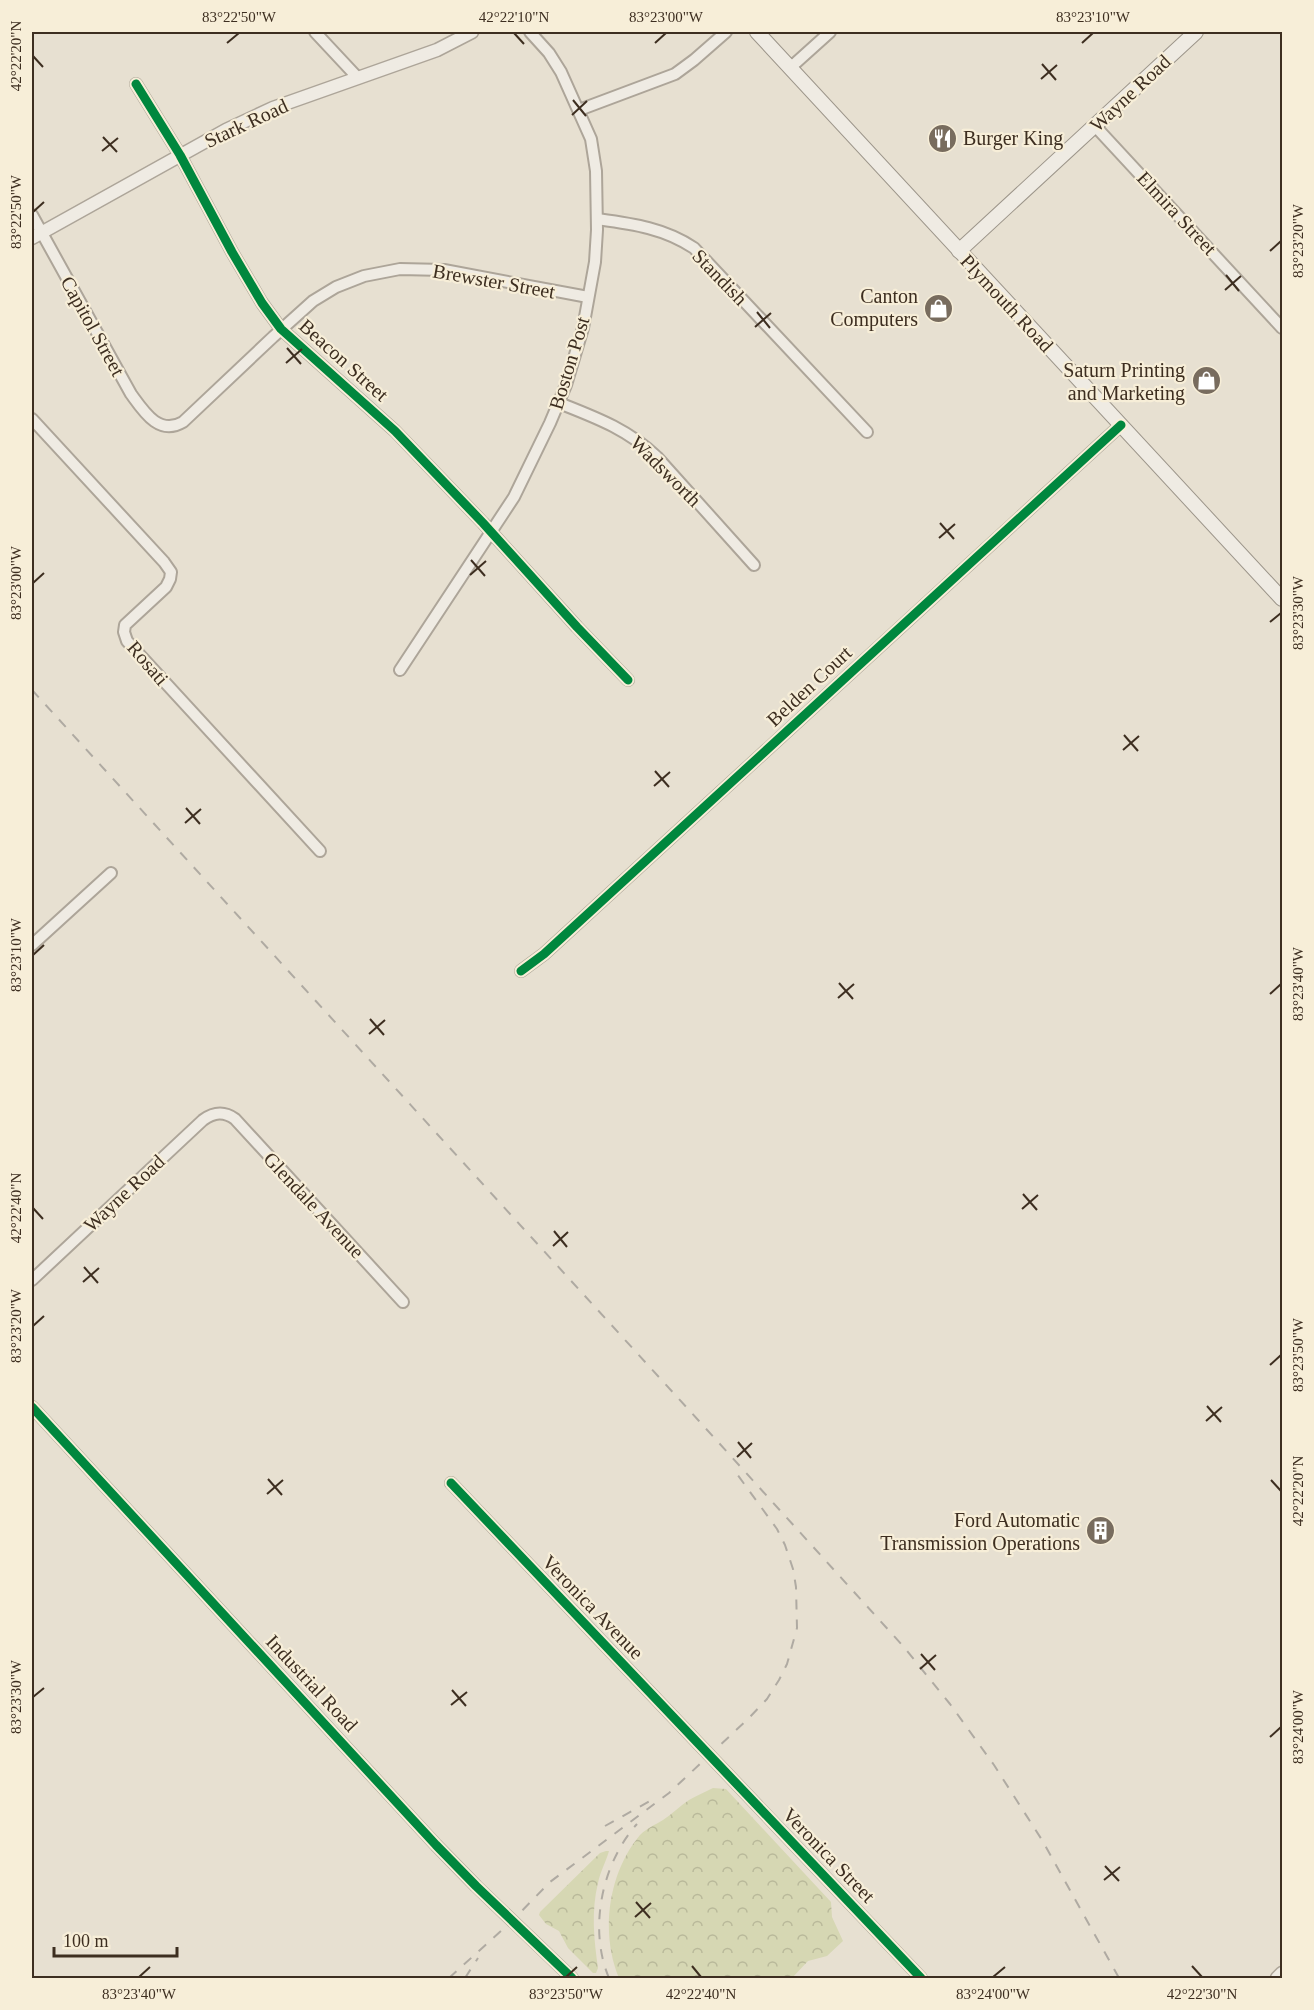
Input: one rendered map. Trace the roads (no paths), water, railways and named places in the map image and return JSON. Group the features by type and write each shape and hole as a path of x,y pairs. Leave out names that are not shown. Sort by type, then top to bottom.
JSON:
{"main road":[{"name":"Plymouth Road","path":"757,32 1282,599"},
{"name":"Wayne Road","path":"959,251 1196,32"}],"street":[{"path":"315,32 358,78"},
{"name":"Stark Road","path":"36,235 257,115 437,50 472,32"},
{"name":"Boston Post","path":"400,670 523,481 559,403 572,365 588,297 595,262 597,219 596,171 591,139 555,62 530,32"},
{"path":"579,110 675,74 726,32"},
{"path":"790,68 830,32"},
{"name":"Beacon Street","path":"136,84 180,155 262,303 281,329 395,431 628,680"},
{"name":"Elmira Street","path":"1095,126 1282,328"},
{"name":"Capitol Street","path":"32,215 36,235 131,394 151,420 166,427"},
{"name":"Standish","path":"597,219 657,229 694,248 867,432"},
{"name":"Brewster Street","path":"166,427 183,422 281,329 314,301 336,287 364,276 400,269 444,270 588,297"},
{"name":"Wadsworth","path":"559,403 614,425 643,444 754,565"},
{"name":"Rosati","path":"32,419 171,572 166,587 125,625 124,632 128,641 320,851"},
{"name":"Belden Court","path":"520,971 544,954 1121,424"},
{"path":"32,945 111,873"},
{"name":"Wayne Road","path":"32,1280 203,1120 210,1115 221,1113"},
{"name":"Glendale Avenue","path":"221,1113 236,1119 403,1302"},
{"name":"Industrial Road","path":"32,1407 451,1860 572,1978"},
{"name":"Veronica Avenue","path":"451,1483 710,1756"},
{"name":"Veronica Street","path":"710,1756 921,1978"},
{"path":"1277,1978 1282,1973"}],"railway":[{"path":"32,690 903,1646 950,1704 994,1765 1042,1840 1119,1978"},
{"path":"449,1978 512,1921 550,1882 669,1793 749,1718 767,1699 779,1680 787,1664 797,1628 793,1569 777,1529 737,1474"},
{"path":"605,1826 650,1801"},
{"path":"609,1978 600,1939 599,1918 602,1897 615,1858 637,1824"},
{"path":"465,1978 478,1958"}],"place":[{"name":"Burger King","path":"942,138"},
{"name":"Canton Computers","path":"939,308"},
{"name":"Saturn Printing and Marketing","path":"1206,381"},
{"name":"Ford Automatic Transmission Operations","path":"1101,1531"}]}
